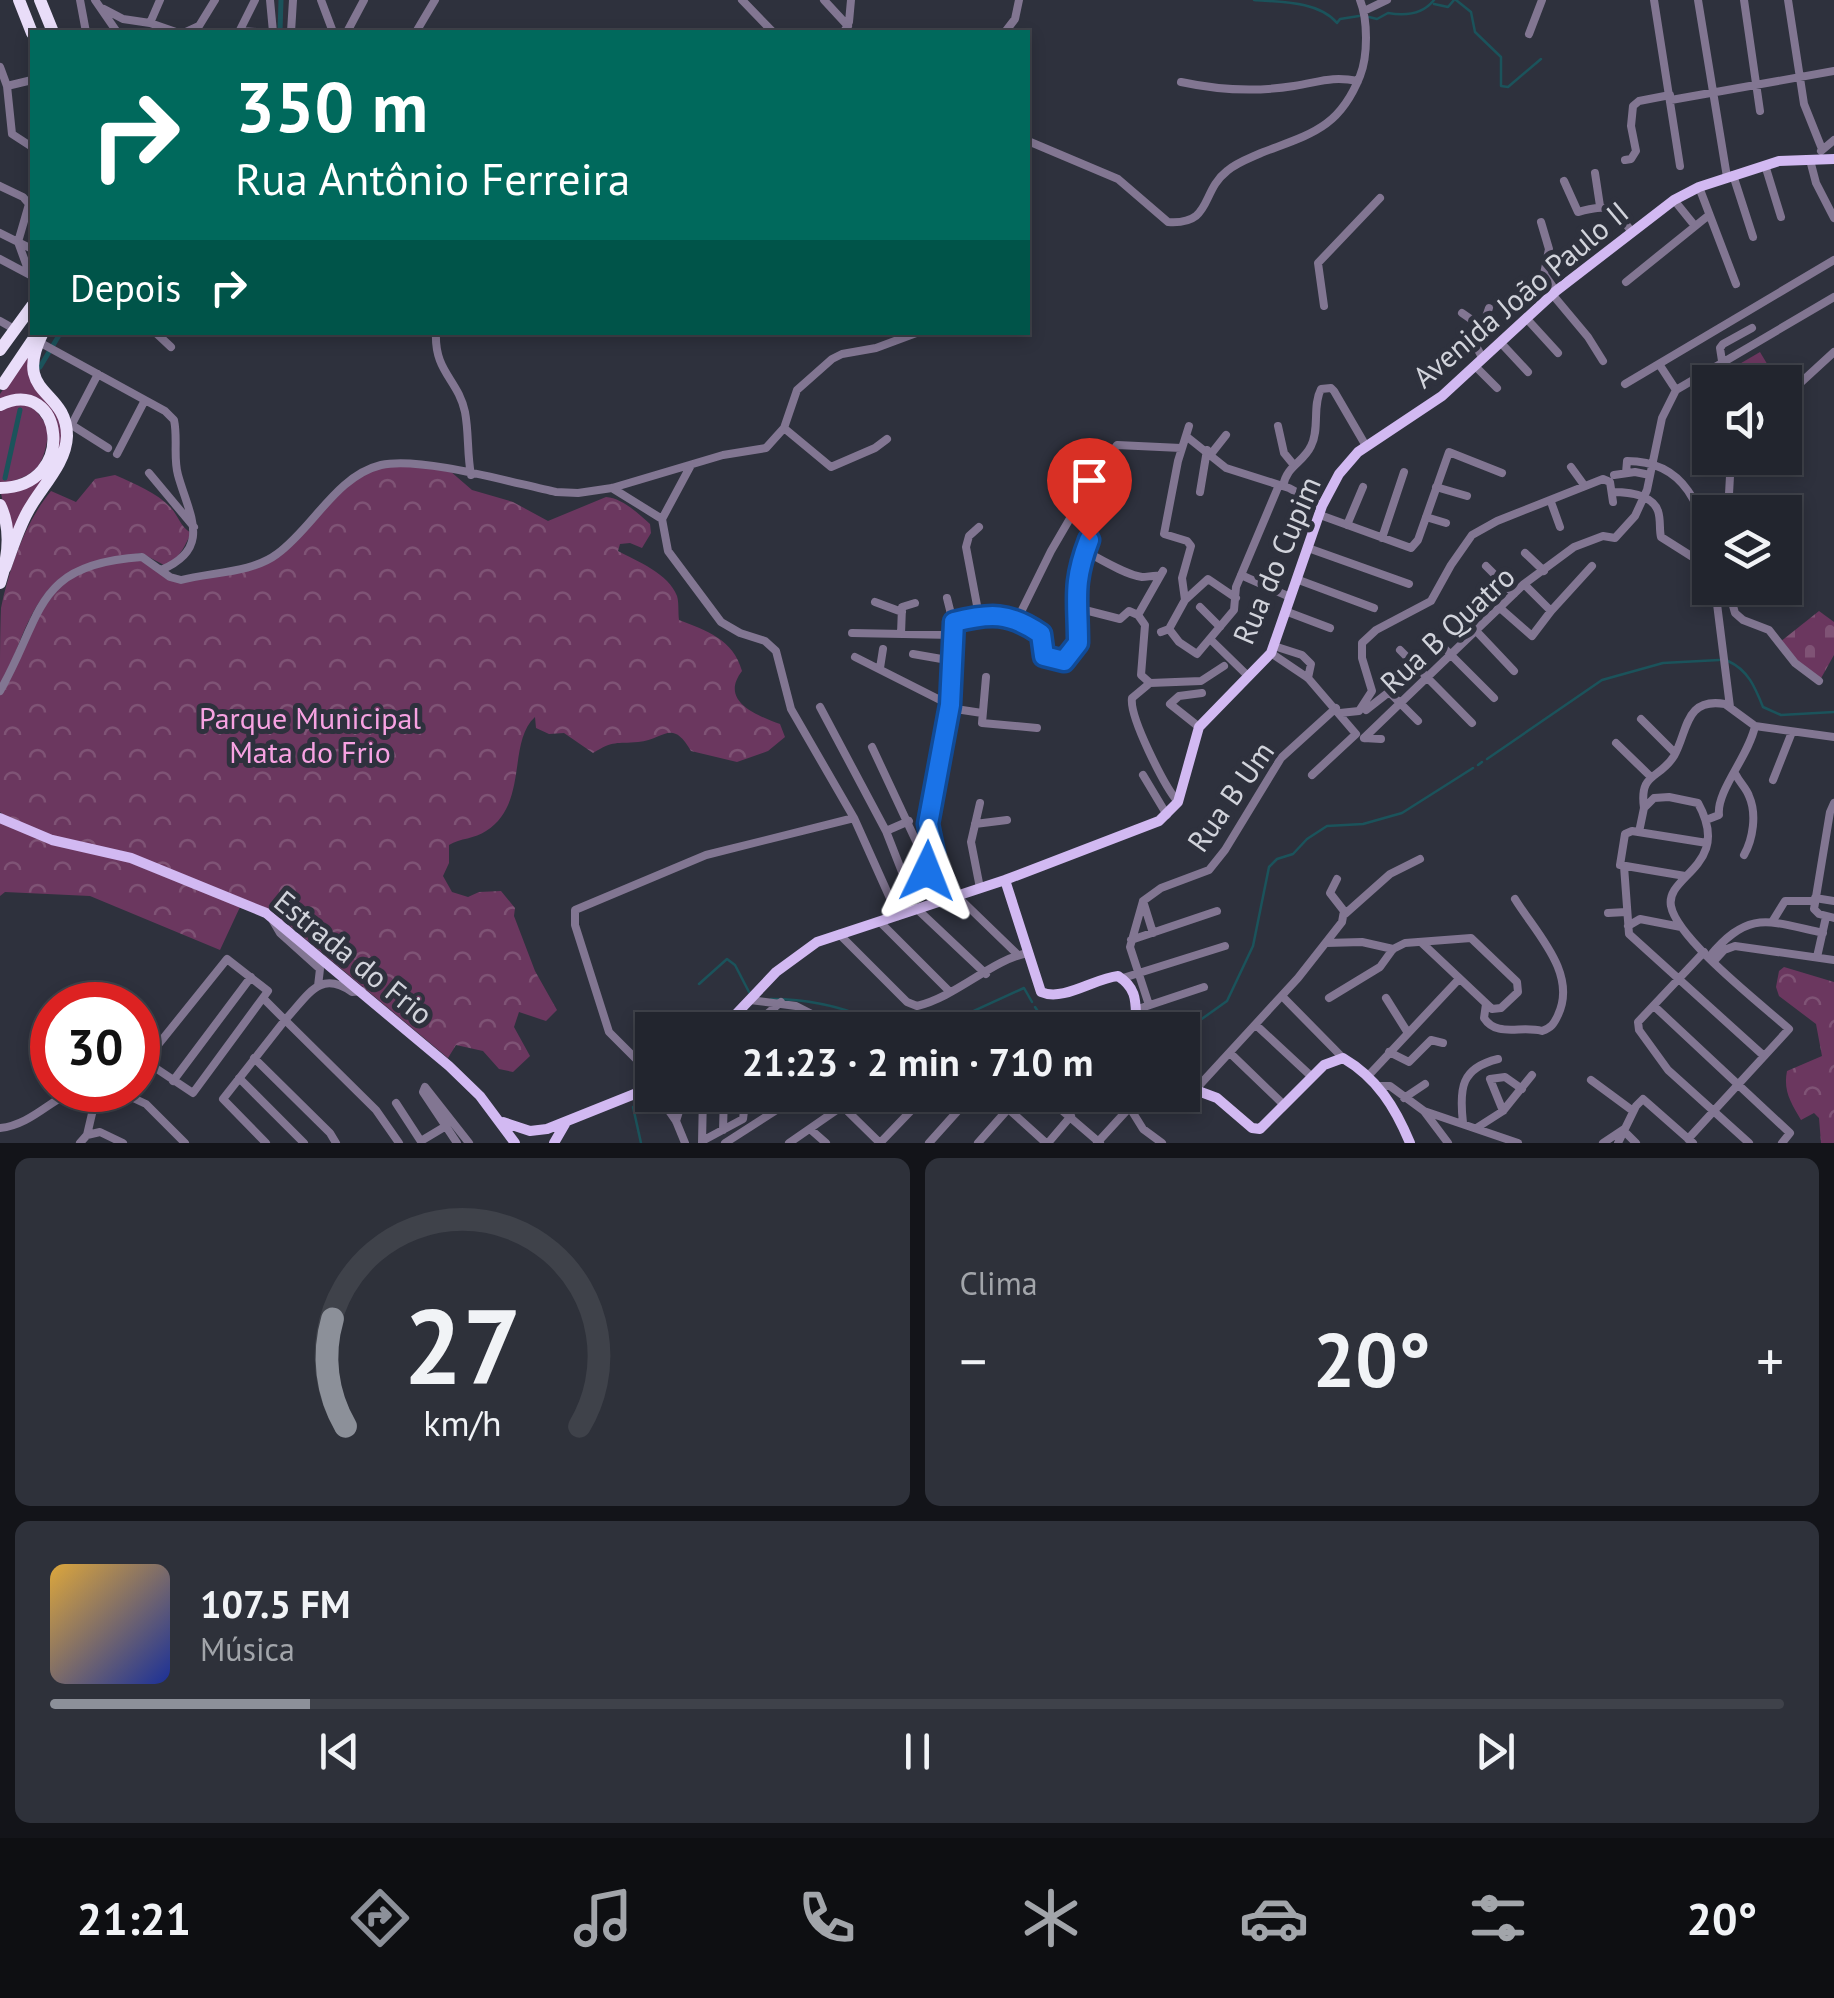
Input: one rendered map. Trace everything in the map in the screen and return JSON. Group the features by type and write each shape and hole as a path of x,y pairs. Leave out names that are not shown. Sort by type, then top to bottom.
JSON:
{"highway":[{"path":"19,0 31,30"},
{"path":"40,0 53,30"},
{"path":"1,386 6,349 30,309"},
{"path":"6,349 41,339"},
{"path":"1,386 41,339"},
{"path":"0,583 28,510 63,454 69,423 38,386 32,372 32,358 41,339"},
{"path":"0,406 22,400 43,410 53,426 56,446 31,480 0,488"},
{"path":"0,505 8,524 5,568"}],"main road":[{"name":"Avenida João Paulo II","path":"1362,449 1434,402 1554,293 1674,200 1699,187 1788,158 1834,159"},
{"name":"Rua do Cupim","path":"1199,728 1273,649 1321,511 1339,474 1362,449"},
{"path":"738,1012 795,956 838,934 1148,828 1178,802 1199,728"},
{"name":"Estrada do Frio","path":"0,816 52,840 131,858 270,916 449,1066 515,1143"},
{"path":"1005,880 1023,954 1048,996 1121,977 1144,1007 1143,1012"},
{"path":"1200,1092 1216,1098 1256,1130 1333,1059 1343,1058 1378,1086 1410,1143"},
{"path":"500,1121 530,1131 565,1124 635,1094"},
{"path":"554,1143 565,1124"}],"street":[{"path":"80,0 86,30"},
{"path":"95,0 115,30"},
{"path":"150,23 160,0"},
{"path":"190,30 199,26 216,0"},
{"path":"240,30 255,0"},
{"path":"320,0 332,30"},
{"path":"348,30 364,0"},
{"path":"417,30 436,0"},
{"path":"742,0 771,30"},
{"path":"824,0 846,29"},
{"path":"846,29 850,0"},
{"path":"1007,30 1016,19 1019,0"},
{"path":"1030,142 1108,173 1135,192 1162,219 1183,222 1201,212 1216,182 1228,170 1305,137 1337,118 1358,80 1367,53 1360,0"},
{"path":"1364,11 1386,0"},
{"path":"1529,34 1542,0"},
{"path":"1654,0 1680,166"},
{"path":"1698,0 1730,176 1752,237"},
{"path":"1744,0 1760,111"},
{"path":"1788,0 1798,77 1817,156 1816,183 1834,218"},
{"path":"273,30 282,2"},
{"path":"282,2 289,30"},
{"path":"104,9 124,19 170,30"},
{"path":"329,22 343,30"},
{"path":"1,72 7,86 12,134 30,146"},
{"path":"1625,160 1636,151 1631,126 1633,106 1640,101 1834,72"},
{"path":"1181,82 1238,89 1292,87 1332,77 1358,80"},
{"path":"7,86 30,80"},
{"path":"1817,156 1834,140"},
{"path":"1765,165 1781,217"},
{"path":"1595,173 1600,206"},
{"path":"1564,181 1578,212 1600,206 1613,209 1632,232"},
{"path":"0,186 23,197 28,204 18,242 30,273"},
{"path":"1699,187 1736,284"},
{"path":"1324,306 1318,263 1380,198"},
{"path":"1674,200 1695,226"},
{"path":"1626,282 1709,215"},
{"path":"1540,222 1549,249 1544,274 1603,361"},
{"path":"0,232 30,248"},
{"path":"0,260 30,275"},
{"path":"1624,384 1834,260"},
{"path":"1644,498 1666,408 1676,390 1834,297"},
{"path":"1489,308 1485,329 1476,346 1478,363 1497,388"},
{"path":"1744,312 1759,340"},
{"path":"1462,313 1485,329"},
{"path":"1526,318 1558,354"},
{"path":"0,321 16,330"},
{"path":"1728,322 1736,336"},
{"path":"1722,361 1720,348 1752,328"},
{"path":"159,335 171,347"},
{"path":"436,335 438,360 465,414 471,475"},
{"path":"0,691 38,607 73,572 84,567 142,556 170,577 181,580 264,563 282,551 352,478 379,466 415,464 578,494 766,448 784,428 797,390 842,354 876,348 910,335"},
{"path":"41,339 174,420 178,476 194,526 183,557 161,570"},
{"path":"1501,343 1528,372"},
{"path":"1802,381 1834,352"},
{"path":"1659,364 1676,390"},
{"path":"98,374 69,423 108,448"},
{"name":"Rua do Cupim","path":"1186,600 1165,630 1199,653 1234,610 1240,575 1286,472 1312,444 1318,392 1331,388 1362,449"},
{"path":"117,454 145,400"},
{"path":"1186,600 1182,578 1191,546 1188,541 1164,534 1189,426"},
{"path":"1278,426 1284,453 1293,464"},
{"path":"784,428 831,467 887,439"},
{"path":"1200,492 1209,452 1226,435"},
{"path":"1186,436 1226,468 1281,486 1348,526 1408,547 1416,545 1449,452 1502,473"},
{"path":"1017,620 1058,537 1117,445 1181,448"},
{"path":"1092,452 1102,464"},
{"path":"1626,473 1628,461 1653,462 1673,473 1692,498"},
{"path":"691,464 662,519 672,560 721,622 765,641 776,651 791,709 854,818 898,916"},
{"path":"1571,467 1584,485"},
{"path":"1382,538 1404,472"},
{"path":"148,473 194,526"},
{"path":"1614,475 1650,475"},
{"path":"1359,711 1372,686 1362,658 1362,643 1376,630 1431,601 1472,535 1497,520 1551,502 1584,485 1607,480 1613,497 1650,500 1659,513 1662,538 1692,557"},
{"path":"954,622 997,614 1017,620 1041,634 1044,656 1063,661 1078,643 1076,588 1100,507 1102,489 1096,481"},
{"path":"1436,486 1468,496"},
{"path":"1348,526 1364,487"},
{"path":"612,488 662,519"},
{"name":"Rua B Quatro","path":"1312,776 1402,704 1524,584 1574,547 1603,536 1615,538 1636,516 1644,498"},
{"path":"1551,502 1560,528"},
{"path":"1426,517 1446,523"},
{"path":"979,527 966,546 980,616"},
{"path":"1308,548 1410,584"},
{"path":"1076,608 1120,618 1134,613 1161,574 1139,577 1085,551"},
{"path":"1526,553 1544,571"},
{"path":"1486,566 1514,594"},
{"path":"1500,608 1532,636 1592,566"},
{"path":"1240,575 1290,597"},
{"path":"1186,600 1206,579 1236,598"},
{"path":"1296,579 1374,608"},
{"path":"1524,584 1551,611"},
{"path":"838,934 907,1002 924,1004 1023,954 952,897 934,853 928,824 950,706 953,662 954,622 947,598"},
{"path":"876,602 902,612"},
{"path":"901,634 903,606 915,603"},
{"path":"1717,605 1730,708"},
{"path":"1733,605 1743,620 1769,630 1795,663 1819,681"},
{"path":"1200,607 1220,626"},
{"path":"1285,611 1330,628"},
{"path":"1134,613 1145,629 1141,675 1150,683"},
{"path":"1464,617 1514,670"},
{"path":"852,633 954,635"},
{"path":"1430,634 1494,698"},
{"path":"1210,640 1248,676"},
{"path":"880,668 884,649"},
{"path":"1273,649 1307,658 1312,664 1308,678"},
{"path":"1273,649 1308,678 1360,736 1381,739"},
{"path":"1400,650 1472,723"},
{"path":"913,654 953,662"},
{"path":"855,656 950,706 982,713"},
{"path":"1178,802 1148,751 1130,708 1134,694 1150,683 1201,681 1224,666"},
{"path":"986,677 982,723 1037,728"},
{"path":"1199,728 1170,704 1179,696 1202,692"},
{"path":"1338,710 1367,710 1388,692 1418,721"},
{"path":"1635,831 1644,808 1642,790 1676,753 1684,724 1698,709 1718,703 1755,726 1834,736"},
{"path":"820,707 886,831 904,877"},
{"name":"Rua B Um","path":"1143,900 1161,888 1209,870 1281,758 1338,710"},
{"path":"1640,719 1676,753"},
{"path":"1706,820 1718,816 1718,802 1736,775 1755,726"},
{"path":"1773,780 1792,732"},
{"path":"1616,743 1651,777"},
{"path":"872,746 927,871"},
{"path":"1144,774 1167,814"},
{"path":"1736,775 1752,807 1753,829 1744,855"},
{"path":"1618,1143 1641,1100 1648,1101 1691,1141 1713,1111 1789,1029 1709,957 1681,926 1671,907 1670,897 1685,876 1702,862 1706,820 1699,805 1658,796 1644,808"},
{"path":"980,803 971,842 980,888"},
{"path":"1816,958 1830,918 1814,909 1834,804"},
{"path":"635,1058 609,1032 573,913 614,891 706,855 854,818"},
{"path":"975,824 1006,820"},
{"path":"886,831 908,821"},
{"path":"1706,843 1635,831 1624,836 1622,866 1628,926 1632,938 1764,1056"},
{"path":"923,856 934,853"},
{"path":"1200,1085 1282,996 1345,914 1390,874 1420,858"},
{"path":"1387,864 1390,874"},
{"path":"1622,866 1685,876"},
{"path":"1336,879 1330,893 1345,914"},
{"path":"1486,1004 1484,1018 1494,1029 1528,1027 1542,1031 1554,1024 1564,1001 1564,987 1545,942 1515,899"},
{"path":"1143,900 1153,933"},
{"path":"1143,900 1131,940 1144,1007 1204,987"},
{"path":"1772,922 1785,901 1834,901"},
{"path":"917,909 986,974"},
{"path":"1131,940 1217,911"},
{"path":"1608,914 1626,912"},
{"path":"266,1143 223,1100 284,1020 318,986 321,973 280,933 270,916"},
{"path":"1628,926 1640,919 1681,926"},
{"path":"880,922 950,992"},
{"path":"1749,1143 1660,1062 1638,1022 1741,926 1772,922 1823,934"},
{"path":"1330,998 1380,967 1401,944 1471,938 1518,985 1516,994 1496,1010 1422,943"},
{"path":"1326,943 1362,942 1393,950"},
{"path":"1121,977 1225,946"},
{"path":"1709,957 1735,946 1834,960"},
{"path":"227,959 267,989 264,999 195,1093 146,1061 227,959"},
{"path":"173,1080 252,977"},
{"path":"1368,1076 1459,979"},
{"path":"318,986 336,982 352,992 362,992"},
{"path":"1282,996 1343,1058"},
{"path":"1386,998 1408,1032"},
{"path":"264,999 376,1110 399,1143"},
{"path":"750,1000 781,1002 811,1012"},
{"path":"769,1012 781,1002"},
{"path":"1654,1006 1790,1133 1782,1143"},
{"path":"1256,1025 1312,1078"},
{"path":"1389,1052 1409,1062 1431,1040 1444,1043"},
{"path":"1230,1053 1284,1105"},
{"path":"254,1058 336,1143"},
{"path":"1463,1123 1461,1098 1468,1074 1478,1065 1498,1059"},
{"path":"1478,1127 1504,1111 1532,1075"},
{"path":"1504,1111 1490,1079 1505,1077 1522,1089"},
{"path":"239,1078 304,1143"},
{"path":"1591,1080 1633,1112"},
{"path":"1404,1098 1425,1084"},
{"path":"1378,1086 1390,1086 1424,1111 1518,1143"},
{"path":"457,1143 422,1092 425,1087 470,1143"},
{"path":"396,1103 422,1142 446,1126"},
{"path":"1424,1111 1448,1143"},
{"path":"0,1128 40,1112"},
{"path":"80,1143 87,1135 92,1112"},
{"path":"154,1112 184,1143"},
{"path":"670,1112 685,1143"},
{"path":"676,1121 679,1112"},
{"path":"703,1112 703,1142"},
{"path":"723,1130 724,1112"},
{"path":"703,1142 745,1117 745,1112"},
{"path":"725,1143 773,1112"},
{"path":"789,1143 834,1112"},
{"path":"846,1112 880,1143 910,1112"},
{"path":"932,1142 958,1112"},
{"path":"978,1143 1007,1112"},
{"path":"1011,1112 1034,1139 1047,1143 1072,1116"},
{"path":"1067,1112 1099,1142 1126,1112"},
{"path":"1132,1112 1143,1130 1162,1143"},
{"path":"810,1129 826,1143"},
{"path":"1603,1143 1625,1130"},
{"path":"1625,1130 1636,1143"},
{"path":"87,1135 106,1132 123,1143"}],"green space":[{"path":"33,345 29,363 62,415 65,436 12,543 0,489 10,490 53,458 46,410 0,401 0,394"},
{"path":"1760,352 1768,365 1738,365"},
{"path":"17,403 34,408 49,428 47,441 41,461 31,473 0,485 0,409"},
{"name":"Parque Municipal Mata do Frio","path":"392,464 450,471 472,490 513,502 548,521 606,497 630,507 650,524 651,533 642,548 620,544 618,551 667,581 677,596 679,620 718,638 732,651 742,671 736,682 738,699 751,711 780,724 785,737 768,751 737,762 691,751 673,733 611,744 593,753 564,733 549,734 536,728 535,717 522,742 508,805 486,831 449,845 449,863 443,876 452,892 468,897 501,891 515,908 514,916 535,971 557,1010 546,1021 519,1012 514,1027 530,1056 513,1072 499,1069 483,1051 456,1045 448,1058 289,925 239,897 119,850 99,850 240,907 220,950 90,896 5,892 0,896 0,821 36,838 0,812 0,693 31,624 62,584 84,569 141,556 171,579 268,561 363,472"},
{"path":"115,475 152,493 171,508 191,533 184,548 164,565 141,553 80,567 63,576 50,588 30,619 0,689 1,608 13,562 33,517 51,491 76,502 95,479"},
{"path":"1819,611 1834,622 1834,655 1820,680 1780,642"},
{"path":"1784,967 1834,982 1834,1143 1821,1143 1819,1118 1814,1113 1801,1120 1787,1091 1787,1071 1822,1056 1816,1024 1779,996 1776,987 1779,971"}],"waterway":[{"path":"280,30 281,0"},
{"path":"1254,0 1310,7 1337,23 1359,16"},
{"path":"1369,17 1413,13 1434,0"},
{"path":"1434,4 1448,7 1454,0"},
{"path":"1456,0 1471,12 1475,32 1501,57 1501,86 1508,87 1541,59"},
{"path":"40,367 59,335"},
{"path":"5,478 20,410"},
{"path":"1487,759 1602,680 1663,663 1719,660"},
{"path":"1728,661 1746,674 1763,707 1781,715 1834,712"},
{"path":"1478,765 1482,762"},
{"path":"1200,1020 1227,1001 1253,946 1269,867 1277,859 1293,854 1327,826 1363,824 1402,813 1473,768"},
{"path":"699,984 727,959 735,965 749,992"},
{"path":"971,1012 1024,988 1032,1002"},
{"path":"771,999 803,1001 851,1012"},
{"path":"1035,1007 1038,1012"},
{"path":"633,1107 641,1143"}],"route":[{"path":"927,871 923,856 934,853 928,824 950,705 954,622 997,614 1017,620 1041,634 1044,656 1064,661 1078,643 1074,602 1089,540"}]}
